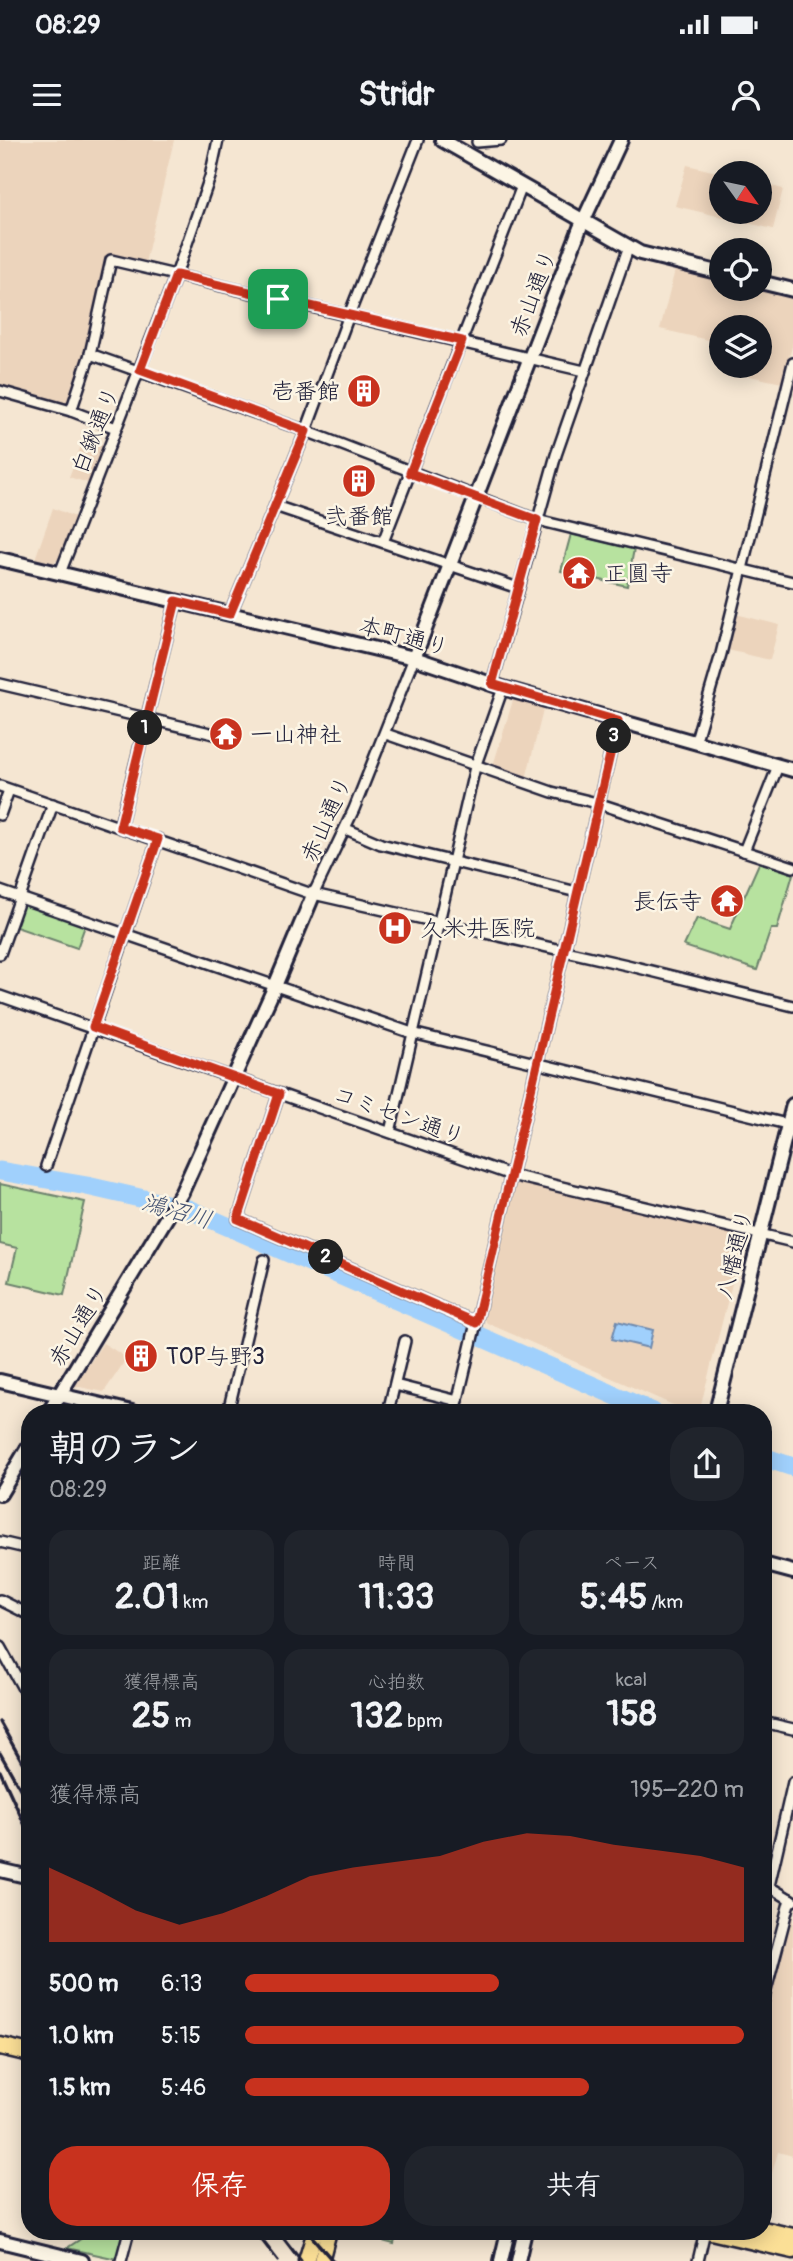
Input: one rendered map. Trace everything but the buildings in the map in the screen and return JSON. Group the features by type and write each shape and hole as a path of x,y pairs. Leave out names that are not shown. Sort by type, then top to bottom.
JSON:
{"highway":[{"path":"0,2046 21,2051"},
{"path":"0,2057 21,2062"},
{"path":"772,2232 793,2237"},
{"path":"750,2240 793,2250"}],"main road":[{"path":"306,2261 312,2240"},
{"path":"321,2261 327,2240"}],"street":[{"name":"白鍬通り","path":"60,573 176,275 210,177 218,140"},
{"path":"230,614 306,431 418,140"},
{"path":"442,140 629,246 651,256 709,270"},
{"path":"469,155 477,141 501,140"},
{"name":"赤山通り","path":"54,1404 179,1198 314,893 346,829 386,734 584,221 621,140"},
{"path":"383,542 522,186"},
{"path":"390,1132 518,588 556,455 629,246"},
{"path":"71,411 90,354 111,260 584,371"},
{"path":"772,285 793,290"},
{"path":"90,354 306,431 537,520 793,582"},
{"path":"695,743 721,654 793,363"},
{"path":"0,391 71,411 116,428"},
{"path":"275,506 518,588"},
{"name":"本町通り","path":"0,559 414,659 497,686 793,770"},
{"path":"120,827 176,601"},
{"path":"0,684 214,734"},
{"path":"457,1404 618,721"},
{"path":"386,734 475,767 552,792 597,803 793,867"},
{"path":"744,851 778,766"},
{"path":"0,815 4,788 314,893 793,1006"},
{"path":"0,954 53,804"},
{"path":"346,829 381,844 577,892"},
{"path":"46,1166 158,839"},
{"path":"0,891 412,1033 791,1124"},
{"name":"コミセン通り","path":"0,996 511,1175 793,1242"},
{"path":"279,1094 238,1219 476,1324"},
{"name":"八幡通り","path":"718,1404 791,1124 793,1105"},
{"path":"230,1404 264,1260"},
{"path":"390,1404 405,1341"},
{"path":"0,1381 96,1404"},
{"path":"395,1385 458,1401"},
{"path":"0,1493 21,1459"},
{"path":"0,1542 21,1547"},
{"path":"772,1566 793,1572"},
{"path":"0,1600 21,1610"},
{"path":"0,1647 21,1684"},
{"path":"772,1724 793,1729"},
{"path":"772,1861 793,1782"},
{"path":"0,1870 21,1875"},
{"path":"772,1888 792,1900 772,1970"},
{"path":"121,2261 127,2240"},
{"path":"500,2261 506,2240"},
{"path":"518,2261 523,2240"},
{"path":"698,2261 703,2240"},
{"path":"0,2241 82,2261"}],"shaded area":[{"path":"0,140 174,140 145,263 109,255 88,349 70,404 66,406 0,387"},
{"path":"687,165 709,170 709,214 675,206"},
{"path":"772,186 783,189 773,229 752,224 772,224"},
{"path":"675,270 709,278 709,301 772,301 772,294 793,299 793,343 782,383 759,378 772,378 772,315 709,315 709,340 660,329"},
{"path":"84,438 103,445 88,483 69,477"},
{"path":"53,508 75,517 58,560 53,563 35,559"},
{"path":"736,614 779,625 770,660 728,650"},
{"path":"514,697 544,706 526,779 492,769"},
{"path":"517,1182 744,1237 701,1404 671,1404 487,1323 483,1317 513,1186"},
{"path":"103,1343 127,1358 104,1392 75,1386"},
{"path":"793,1906 793,2156 778,2152 772,2173 772,1988"}],"green space":[{"path":"571,534 634,549 627,586 561,571"},
{"path":"760,861 793,874 777,929 771,929 757,970 684,946 697,918 730,929"},
{"path":"21,903 86,923 77,948 16,927 14,923"},
{"path":"0,1184 85,1202 64,1295 9,1282 17,1248 0,1244"},
{"path":"79,2240 122,2240 117,2259 67,2248"},
{"path":"379,2240 395,2240 394,2244"}],"water":[{"path":"617,1321 653,1330 649,1348 612,1339"}],"waterway":[{"name":"鴻沼川","path":"0,1171 87,1186 188,1209 635,1404"},
{"name":"鴻沼川","path":"772,1460 793,1467"}],"railway":[{"path":"0,1722 21,1760"},
{"path":"0,1753 21,1790"},
{"path":"0,1771 21,1816"},
{"path":"262,2240 278,2261"},
{"path":"285,2240 301,2261"},
{"path":"315,2240 333,2261"}],"place":[{"name":"壱番館","path":"364,391"},
{"name":"弐番館","path":"359,481"},
{"name":"正圓寺","path":"579,573"},
{"name":"一山神社","path":"226,734"},
{"name":"長伝寺","path":"727,901"},
{"name":"久米井医院","path":"395,928"},
{"name":"TOP与野3","path":"141,1356"}],"route":[{"path":"176,275 278,299 462,341 410,473 537,520 492,684 618,721 476,1323 238,1219 279,1094 93,1027 158,839 120,827 176,601 230,614 306,431 140,370 176,275"}]}
